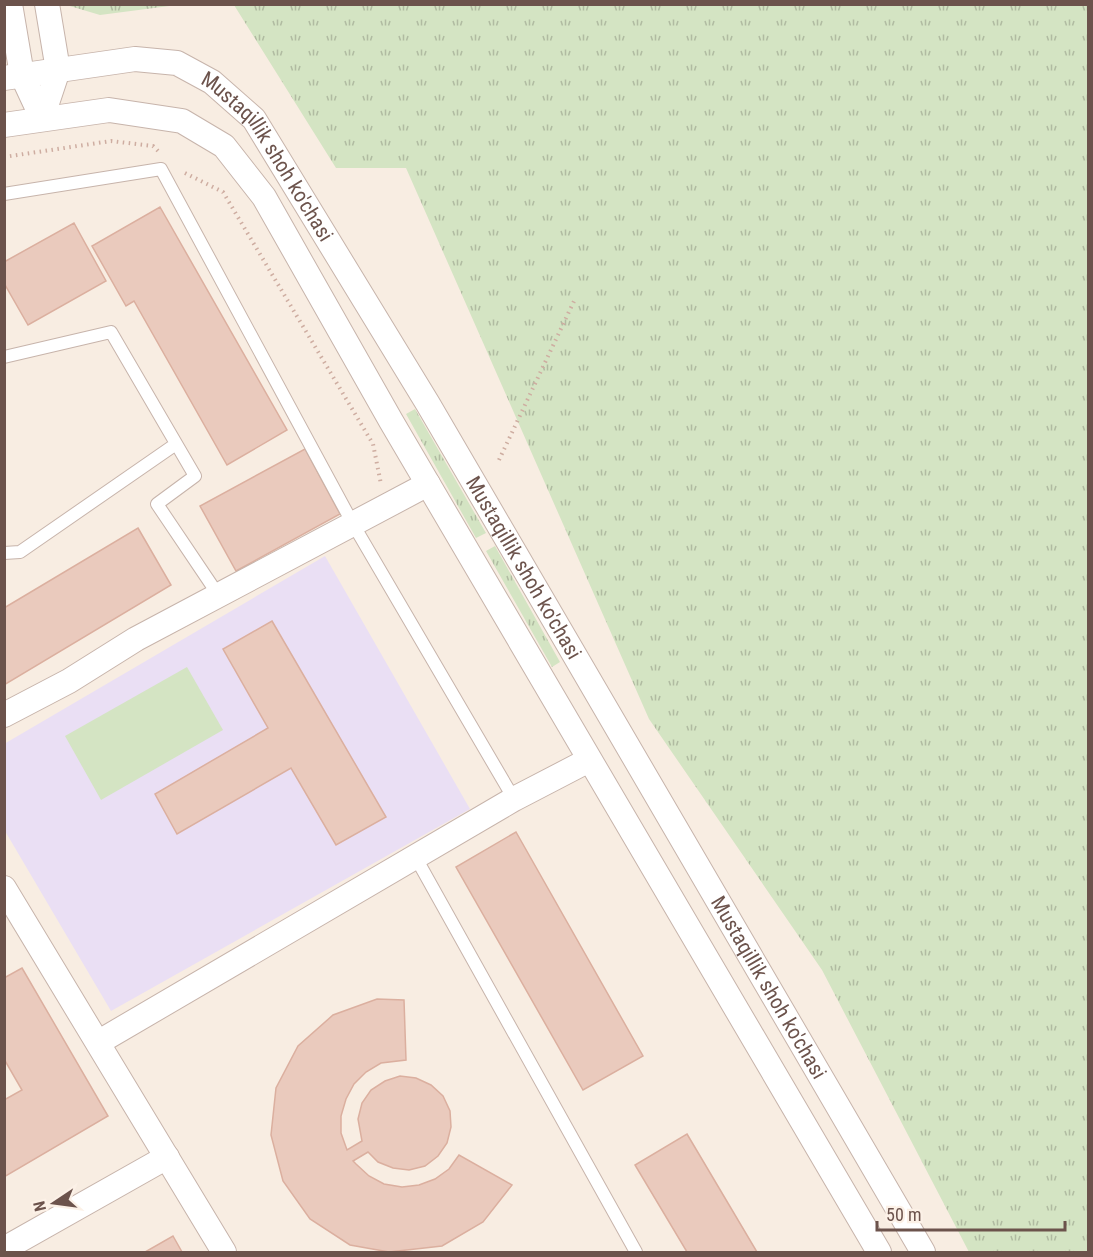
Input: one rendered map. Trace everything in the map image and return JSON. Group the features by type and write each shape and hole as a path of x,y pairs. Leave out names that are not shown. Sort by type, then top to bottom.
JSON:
{"street":[{"path":"10,4 13,77 42,118"},
{"path":"42,118 58,70 47,4"},
{"name":"Mustaqillik shoh ko'chasi","path":"13,77 135,59 177,63 212,82 254,119 428,404 923,1252"},
{"name":"Mustaqillik shoh ko'chasi","path":"4,125 109,110 182,122 224,146 264,197 428,484 879,1252"},
{"path":"4,715 69,681 136,639 428,484"},
{"path":"99,1042 514,799 589,760"},
{"path":"4,888 224,1252"},
{"path":"4,1249 167,1157"}],"lane":[{"path":"4,194 161,169 353,524 514,799"},
{"path":"4,357 111,332 195,476 157,504 219,596"},
{"path":"4,553 20,552 176,444"},
{"path":"416,858 636,1252"}],"path":[{"path":"499,460 575,299"}],"shaded area":[{"path":"325,556 470,809 111,1011 5,831 4,744"}],"green space":[{"path":"63,4 177,4 177,5 100,15"},
{"path":"234,5 1088,5 1088,1251 969,1252 822,970 649,719 406,168 336,168"},
{"path":"415,409 486,533 476,538 406,414"},
{"path":"495,546 560,662 552,667 486,551"},
{"path":"187,667 223,730 101,800 65,736"}],"building":[{"path":"160,207 287,430 227,465 134,301 126,306 92,246"},
{"path":"74,223 106,281 28,325 4,283 4,262"},
{"path":"305,449 340,514 236,571 200,506"},
{"path":"138,528 171,585 4,685 4,608"},
{"path":"272,621 386,817 336,845 291,768 177,834 155,794 268,728 223,649"},
{"path":"516,832 643,1056 583,1090 456,867"},
{"path":"22,968 108,1116 4,1177 4,1100 22,1090 4,1059 4,978"},
{"path":"377,999 404,1000 406,1060 381,1063 366,1072 354,1084 341,1116 341,1133 347,1150 362,1141 358,1119 362,1103 371,1090 385,1081 400,1076 416,1078 431,1085 443,1096 450,1111 451,1127 447,1143 438,1156 425,1166 409,1170 393,1168 378,1162 368,1152 353,1161 369,1176 384,1184 402,1187 419,1185 435,1179 449,1169 459,1155 512,1185 483,1222 442,1246 389,1252 350,1245 310,1219 283,1181 271,1135 276,1088 298,1046 333,1015"},
{"path":"687,1134 757,1252 687,1252 635,1165"},
{"path":"173,1236 182,1252 145,1252"}]}
